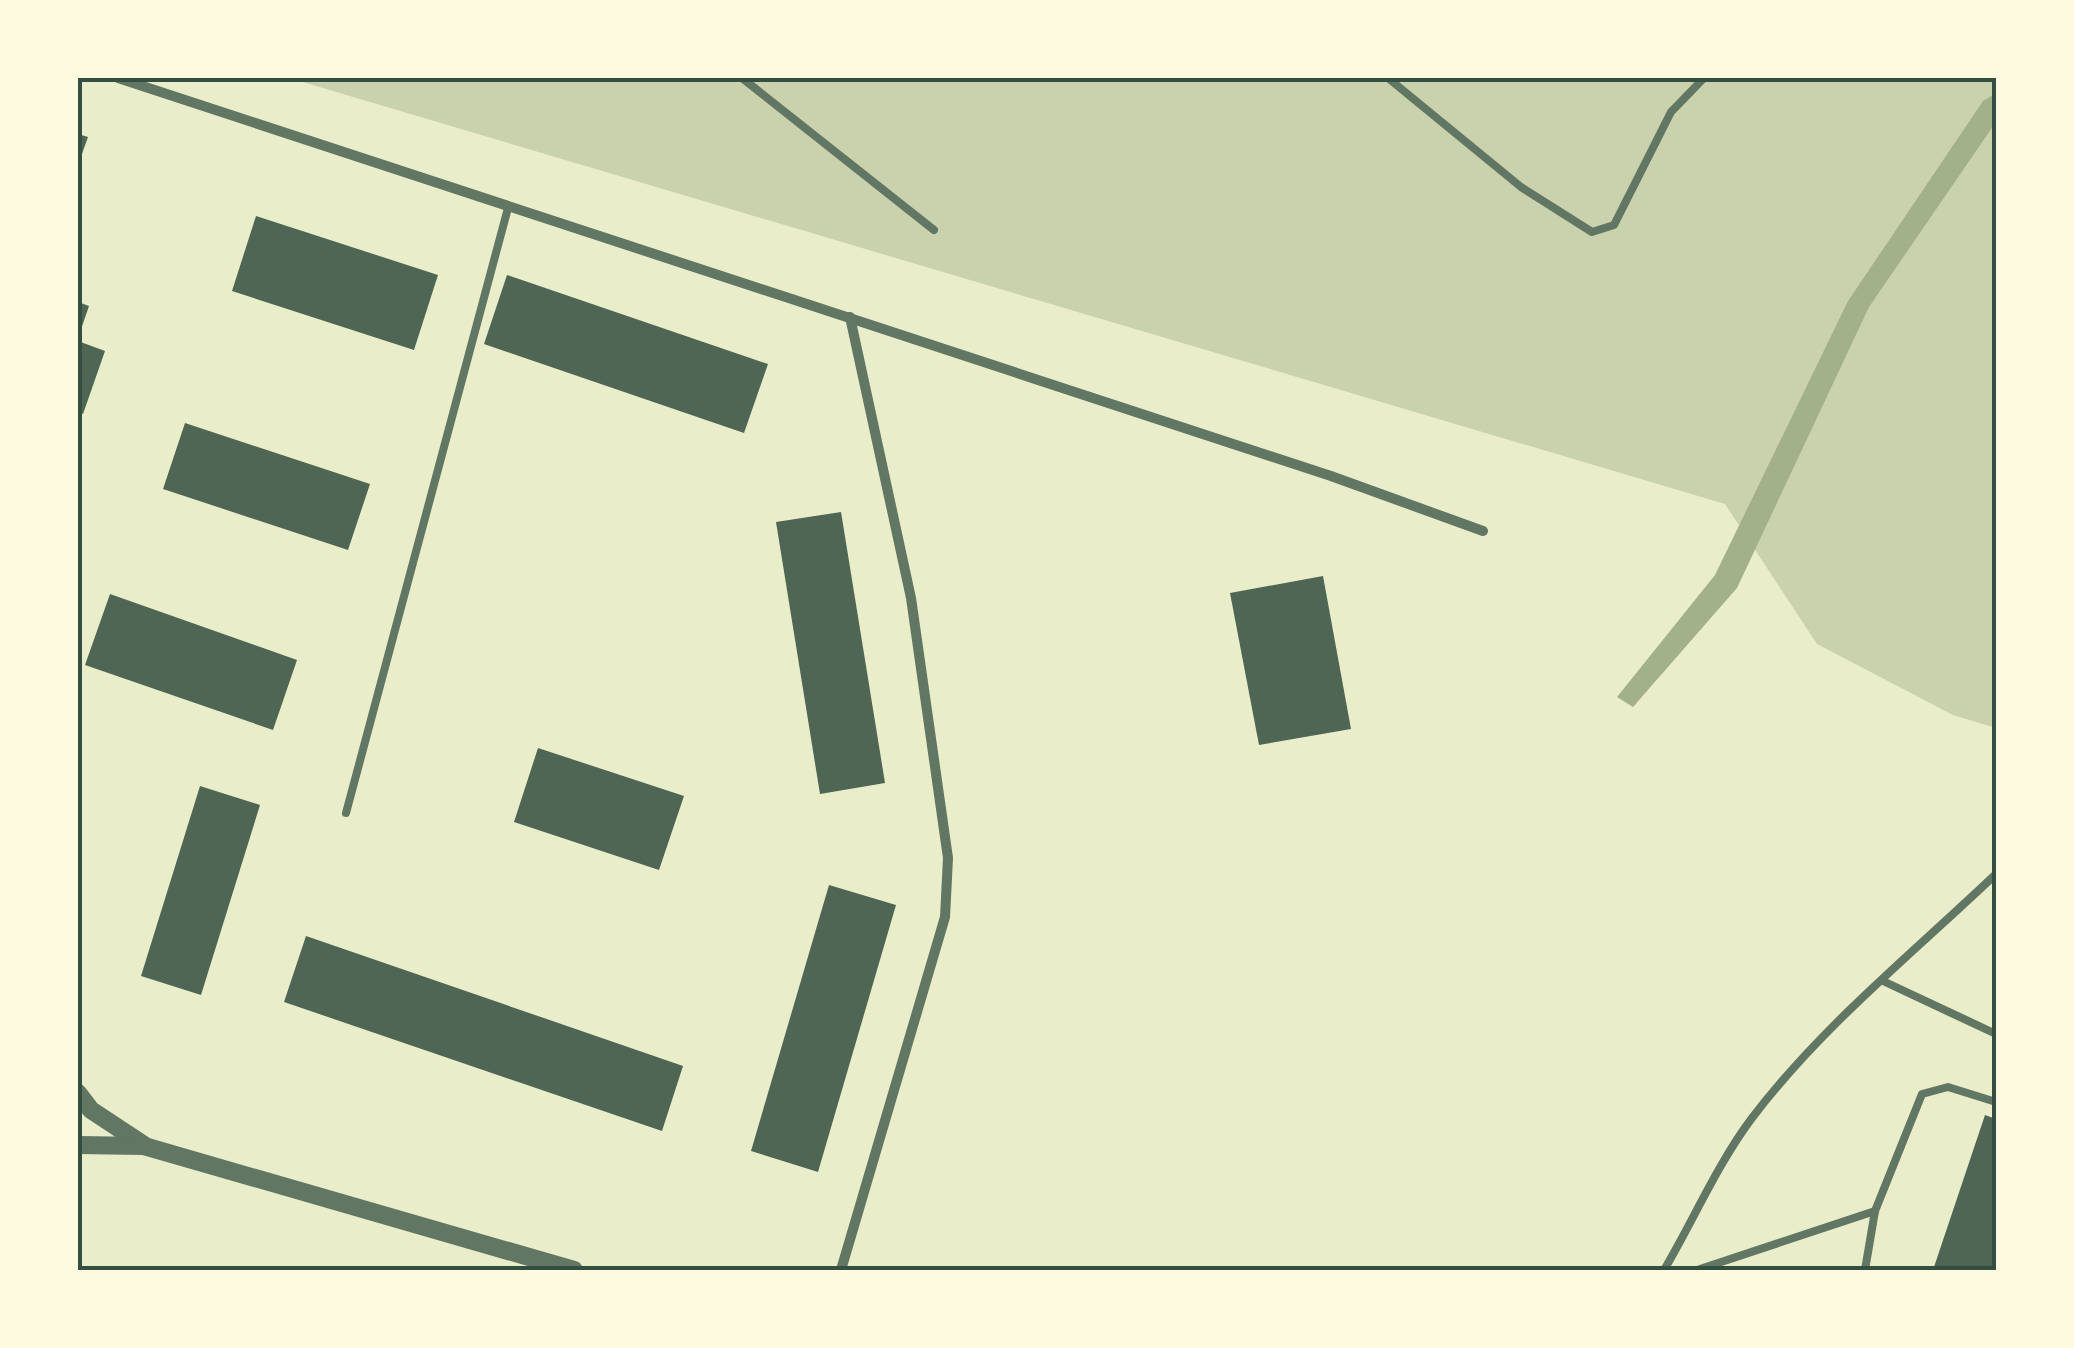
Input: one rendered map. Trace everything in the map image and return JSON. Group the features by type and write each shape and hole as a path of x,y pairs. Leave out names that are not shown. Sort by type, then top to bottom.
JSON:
{"street":[{"path":"118,78 850,317 1483,532"},
{"path":"841,1270 944,917 948,858 910,598 850,317"},
{"path":"78,1093 91,1110 144,1146"},
{"path":"78,1145 144,1146 574,1270"}],"lane":[{"path":"742,78 934,230"},
{"path":"1388,78 1521,187 1592,232 1614,225 1662,126 1704,78"},
{"path":"346,814 508,208"},
{"path":"1664,1270 1750,1121 1833,1024 1996,874"},
{"path":"1882,980 1996,1034"},
{"path":"1865,1270 1875,1211 1922,1094 1948,1088 1996,1102"},
{"path":"1697,1270 1875,1211"}],"shaded area":[{"path":"289,78 1996,78 1996,728 1953,715 1817,644 1725,504"},
{"path":"1996,93 1996,122 1869,307 1737,588 1633,707 1617,697 1715,575 1848,301 1983,101"}],"building":[{"path":"78,134 88,137 78,165"},
{"path":"256,216 438,275 414,350 232,291"},
{"path":"507,275 768,364 744,433 484,344"},
{"path":"78,302 89,306 78,338"},
{"path":"78,341 105,351 83,414 78,412"},
{"path":"185,423 370,484 348,550 163,489"},
{"path":"841,512 885,783 820,794 776,522"},
{"path":"1323,576 1351,729 1259,745 1230,593"},
{"path":"110,594 297,660 273,730 85,665"},
{"path":"538,748 684,796 659,870 514,822"},
{"path":"200,786 260,805 201,995 141,976"},
{"path":"829,885 896,905 818,1172 751,1151"},
{"path":"306,936 683,1066 662,1131 284,1002"},
{"path":"1985,1115 1996,1119 1996,1270 1933,1270"}]}
